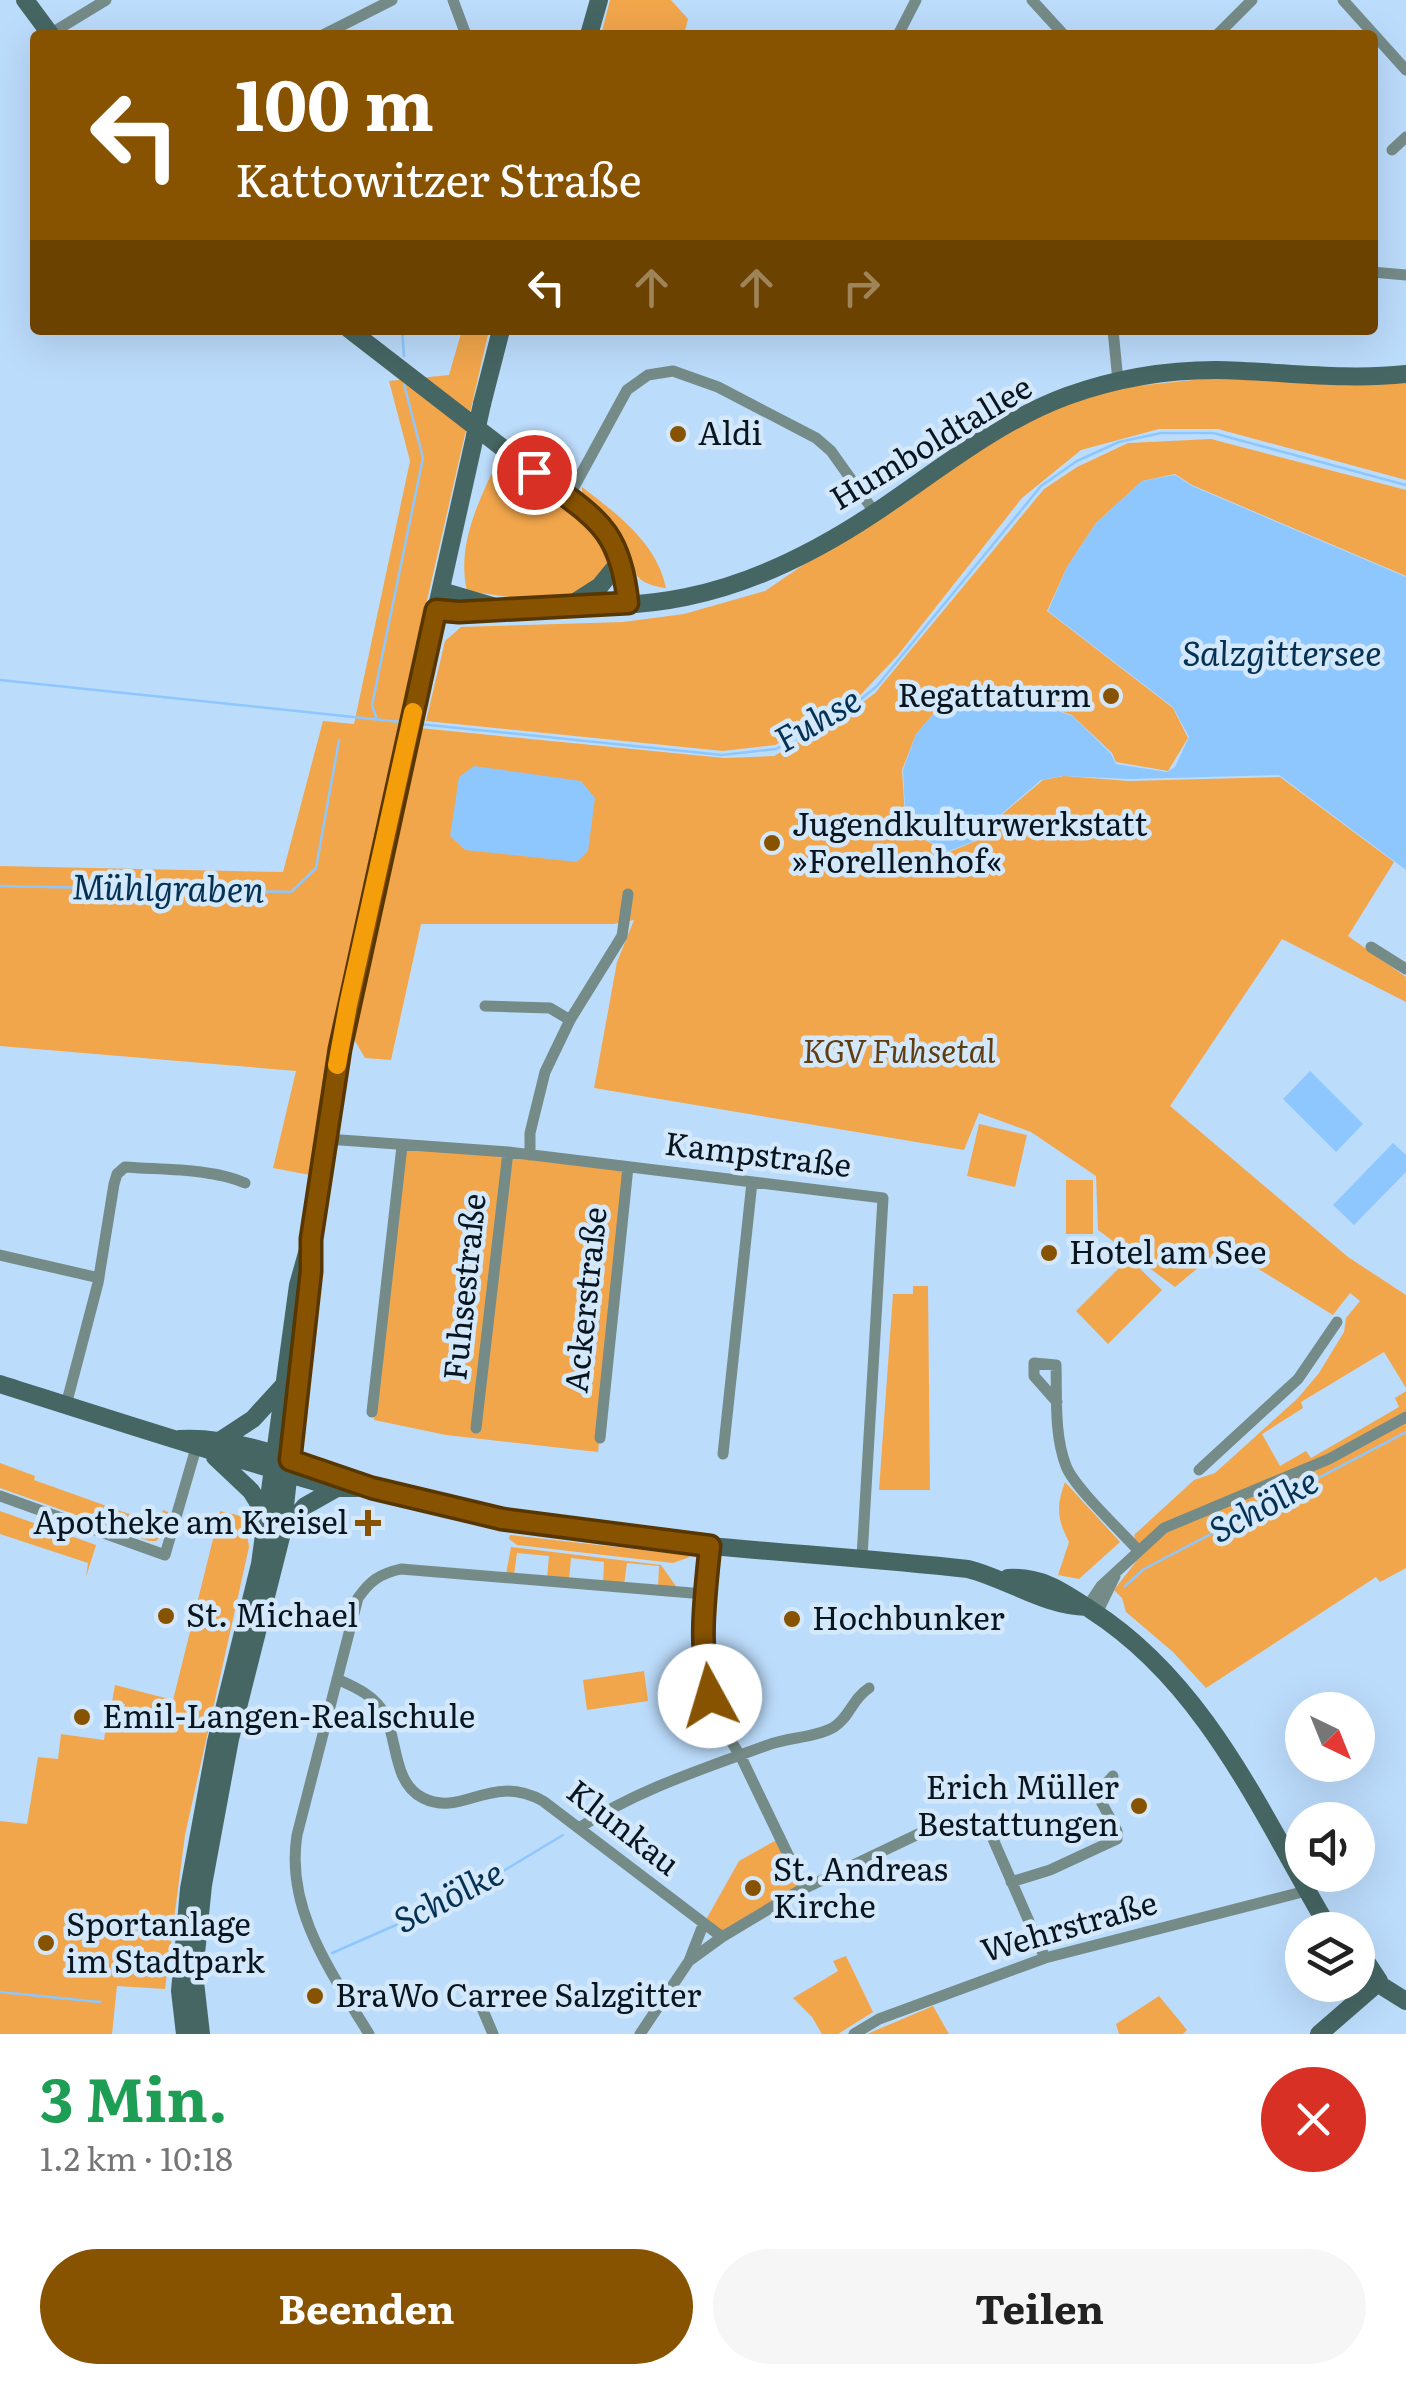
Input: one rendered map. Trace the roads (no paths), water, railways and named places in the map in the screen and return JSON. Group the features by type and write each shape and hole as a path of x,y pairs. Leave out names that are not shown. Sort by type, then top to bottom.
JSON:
{"street":[{"path":"25,0 47,30"},
{"path":"57,30 106,0"},
{"path":"334,30 392,0"},
{"path":"452,0 464,30"},
{"path":"590,30 599,0"},
{"path":"901,30 916,0"},
{"path":"1032,0 1059,30"},
{"path":"1222,30 1252,0"},
{"path":"1344,0 1370,30"},
{"path":"1378,39 1406,70"},
{"path":"1392,150 1406,138"},
{"path":"1378,273 1406,275"},
{"path":"356,335 601,524 612,537 620,604"},
{"path":"201,2034 194,1973 202,1885 230,1739 282,1533 284,1384 298,1285 311,1239 348,1005 500,335"},
{"path":"1113,335 1118,381"},
{"name":"Humboldtallee","path":"439,600 459,612 620,604 684,598 762,574 816,548 1021,416 1118,381 1216,370 1323,378 1406,374"},
{"path":"568,498 627,390 648,374 673,371 718,387 816,438 831,451 875,512"},
{"path":"618,565 662,600"},
{"path":"567,607 600,586 618,565"},
{"path":"530,1155 530,1133 545,1072 570,1020 622,936 628,894"},
{"path":"1371,947 1406,969"},
{"path":"485,1006 550,1008 570,1020"},
{"name":"Kampstraße","path":"327,1140 508,1152 883,1198 862,1557"},
{"path":"372,1412 402,1146"},
{"name":"Fuhsestraße","path":"476,1428 508,1152"},
{"name":"Ackerstraße","path":"600,1438 628,1166"},
{"path":"66,1405 99,1278 114,1184 120,1170 125,1167 199,1174 244,1183"},
{"path":"723,1454 752,1182"},
{"path":"185,2034 180,1992 191,1874 216,1742 260,1564 266,1515 281,1465 311,1271 311,1239"},
{"path":"0,1256 99,1278"},
{"path":"1199,1470 1298,1379 1337,1322"},
{"path":"0,1384 201,1445 502,1519 710,1546 862,1557 1037,1580 1068,1592 1158,1663 1195,1705 1285,1854"},
{"path":"0,1496 165,1555 201,1445 257,1415 284,1384"},
{"path":"1057,1402 1057,1424 1066,1467 1137,1549"},
{"path":"1092,1610 1116,1572 1164,1528 1329,1459 1406,1417"},
{"path":"201,1445 251,1491 266,1515"},
{"path":"281,1465 337,1488 372,1488"},
{"path":"282,1533 305,1506 337,1488"},
{"path":"710,1546 704,1594 706,1680 716,1717 741,1757 804,1888"},
{"path":"369,2034 304,1918 294,1870 297,1835 358,1598 370,1581 382,1573 401,1569 704,1594"},
{"name":"Klunkau","path":"337,1678 364,1690 384,1713 401,1774 421,1798 439,1804 500,1789 526,1791 722,1937"},
{"path":"579,1828 614,1804 776,1742 831,1729 845,1718 856,1697 869,1688"},
{"path":"1011,1882 1050,1870 1117,1839 1117,1830 1096,1794 1112,1776"},
{"path":"689,1961 804,1888 933,1827 986,1824 1045,1958"},
{"name":"Wehrstraße","path":"854,2034 880,2019 1045,1958 1298,1892"},
{"path":"640,2034 689,1961 703,1925"},
{"path":"1375,1976 1379,1982"},
{"path":"1375,1980 1406,2001"},
{"path":"1320,2034 1379,1982"},
{"path":"476,1994 493,2034"}],"water":[{"name":"Salzgittersee","path":"1175,475 1192,486 1406,577 1406,870 1279,775 1130,779 1063,776 1041,780 986,827 980,839 949,851 906,830 903,770 916,734 947,698 981,686 1073,716 1116,764 1167,772 1175,767 1189,737 1173,707 1048,611 1067,567 1096,523 1142,481"},
{"path":"474,766 581,781 595,798 588,851 577,862 465,850 450,836 459,777"},
{"path":"1310,1071 1363,1124 1336,1152 1283,1099"},
{"path":"1393,1143 1406,1155 1406,1172 1354,1225 1333,1205"}],"waterway":[{"path":"402,335 404,356"},
{"path":"376,717 372,705 423,458 404,384"},
{"name":"Fuhse","path":"419,724 722,755 776,749 850,708 877,686 1041,486 1077,461 1119,442 1161,433 1213,433 1406,485"},
{"name":"Fuhse","path":"0,680 401,722"},
{"name":"Mühlgraben","path":"0,886 291,892 316,868 339,740"},
{"name":"Schölke","path":"1125,1586 1144,1569 1406,1432"},
{"name":"Schölke","path":"332,1953 460,1897 563,1835"},
{"name":"Schölke","path":"0,1992 100,2002"}],"place":[{"name":"Aldi","path":"678,434"},
{"name":"Regattaturm","path":"1111,696"},
{"name":"Jugendkulturwerkstatt »Forellenhof«","path":"772,843"},
{"name":"Hotel am See","path":"1049,1253"},
{"name":"Apotheke am Kreisel","path":"368,1523"},
{"name":"St. Michael","path":"166,1616"},
{"name":"Hochbunker","path":"792,1619"},
{"name":"Emil-Langen-Realschule","path":"82,1717"},
{"name":"Erich Müller Bestattungen","path":"1139,1806"},
{"name":"St. Andreas Kirche","path":"753,1888"},
{"name":"Sportanlage im Stadtpark","path":"46,1943"},
{"name":"BraWo Carree Salzgitter","path":"315,1996"}],"park label":[{"name":"KGV Fuhsetal","path":"899,1052"}]}
